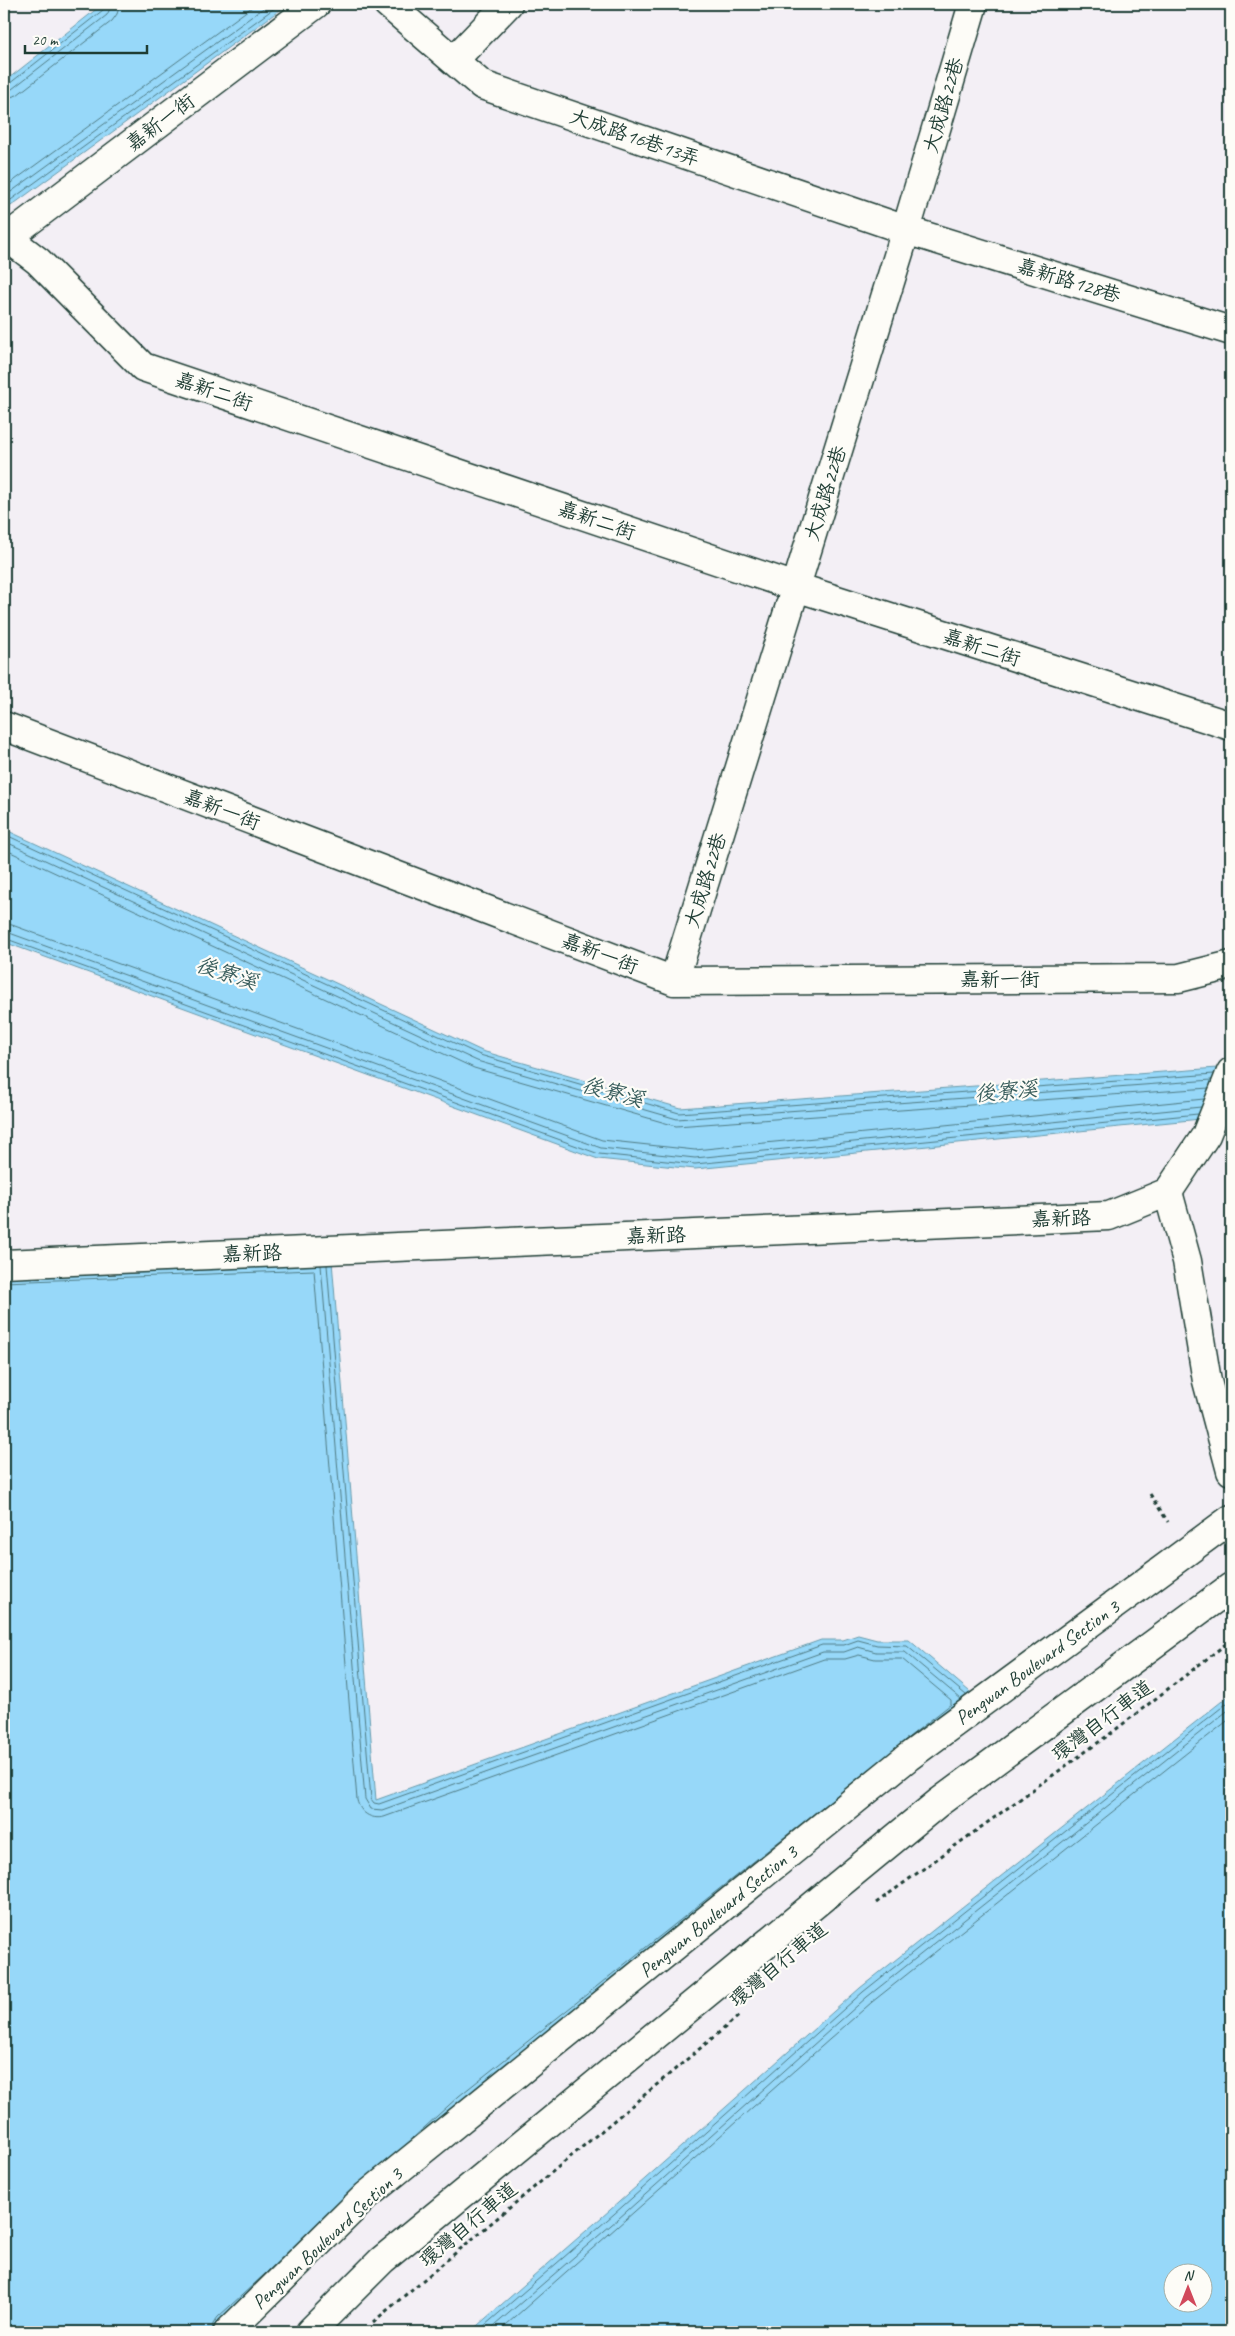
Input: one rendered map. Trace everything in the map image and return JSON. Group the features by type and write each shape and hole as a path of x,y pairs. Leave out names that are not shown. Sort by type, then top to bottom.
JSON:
{"street":[{"name":"嘉新一街","path":"6,239 316,4"},
{"name":"大成路16巷13弄","path":"388,4 482,85 906,230"},
{"path":"454,60 508,4"},
{"name":"大成路22巷","path":"674,981 906,230 973,4"},
{"name":"嘉新路128巷","path":"906,230 1231,331"},
{"name":"嘉新二街","path":"6,239 38,261 143,367 796,588 1231,726"},
{"name":"嘉新一街","path":"4,726 674,981 1179,978 1231,965"},
{"path":"1231,1072 1206,1135 1168,1192 1187,1261 1207,1381 1231,1471"},
{"name":"嘉新路","path":"4,1264 1109,1216 1168,1192"},
{"name":"Pengwan Boulevard Section 3","path":"228,2332 366,2196 908,1757 1231,1519"},
{"path":"310,2332 382,2260 938,1803 1231,1587"}],"path":[{"name":"環灣自行車道","path":"874,1904 1110,1734 1231,1640"},
{"name":"環灣自行車道","path":"369,2326 746,2010"}],"water":[{"path":"103,4 288,4 4,211 4,82"},
{"name":"後寮溪","path":"4,829 482,1051 680,1108 1217,1068 1231,1065 1231,1116 695,1169 598,1159 4,942"},
{"path":"331,1249 376,1800 821,1640 843,1640 858,1635 877,1640 909,1640 983,1703 471,2111 229,2332 4,2332 4,1264"},
{"path":"1231,1694 1231,2332 470,2332 860,1988"}]}
